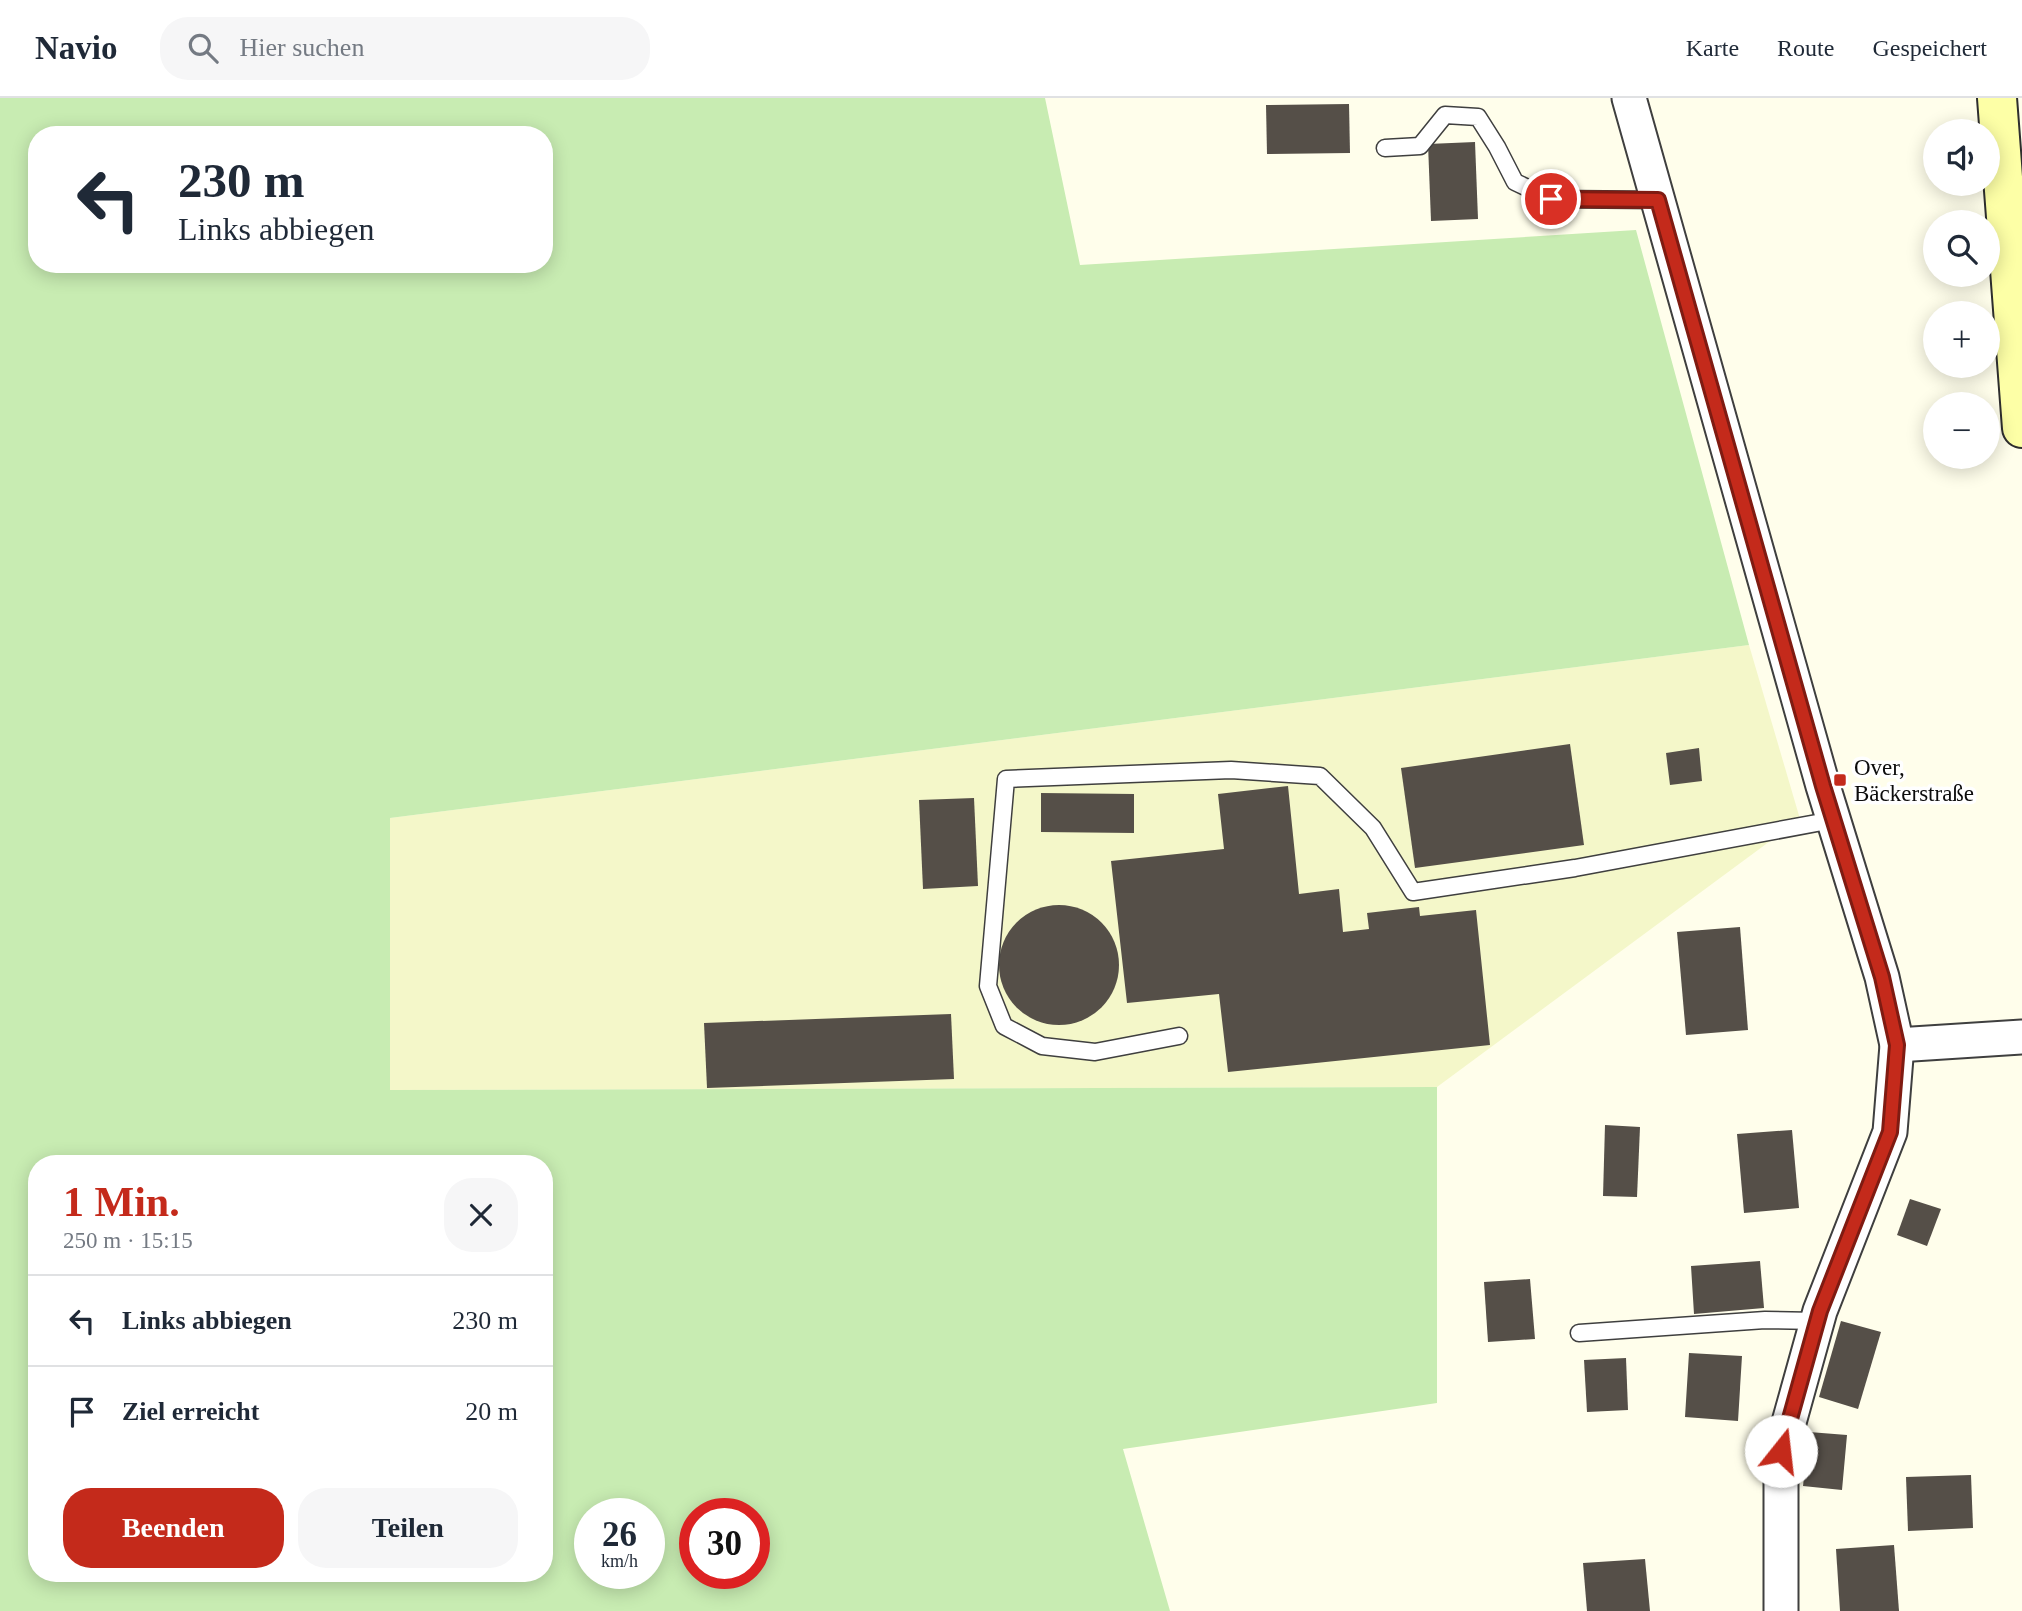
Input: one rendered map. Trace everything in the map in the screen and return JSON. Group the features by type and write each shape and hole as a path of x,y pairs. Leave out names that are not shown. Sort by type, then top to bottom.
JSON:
{"street":[{"path":"1629,98 1833,820 1882,977 1897,1045 1890,1132 1817,1321 1781,1451 1781,1611"},
{"path":"1997,98 2022,429"},
{"path":"1897,1045 2022,1037"}],"lane":[{"path":"1385,148 1420,146 1445,115 1478,117 1515,182 1551,199 1658,200"},
{"path":"1180,1036 1095,1052 1042,1046 1004,1026 988,986 1006,779 1231,770 1321,776 1373,828 1413,892 1576,869 1833,820"},
{"path":"1579,1332 1765,1320 1817,1321"}],"green space":[{"path":"0,98 1045,98 1080,265 1636,230 1749,645 390,818 390,1090 1437,1087 1437,1403 1123,1449 1170,1611 0,1611"},
{"path":"1749,645 1800,819 1437,1087 390,1090 390,818"}],"building":[{"path":"1349,104 1350,153 1267,154 1266,105"},
{"path":"1475,142 1478,219 1431,221 1428,144"},
{"path":"1570,744 1584,845 1415,868 1401,768"},
{"path":"1699,748 1702,781 1670,785 1666,753"},
{"path":"1288,786 1299,894 1339,889 1343,932 1369,929 1367,913 1419,907 1420,916 1476,910 1490,1045 1228,1072 1219,994 1127,1003 1111,861 1224,849 1218,794"},
{"path":"1041,793 1134,794 1134,833 1041,832"},
{"path":"974,798 978,886 923,889 919,800"},
{"path":"1059,905 1082,909 1102,922 1115,942 1119,965 1115,988 1102,1008 1082,1021 1059,1025 1036,1021 1016,1008 1003,988 999,965 1003,942 1016,922 1036,909"},
{"path":"1740,927 1748,1030 1686,1035 1677,932"},
{"path":"951,1014 954,1079 707,1088 704,1023"},
{"path":"1605,1125 1640,1127 1637,1197 1603,1196"},
{"path":"1792,1130 1799,1208 1744,1213 1737,1134"},
{"path":"1910,1199 1941,1209 1927,1246 1897,1235"},
{"path":"1760,1261 1764,1308 1694,1314 1691,1266"},
{"path":"1530,1279 1535,1339 1488,1342 1484,1282"},
{"path":"1841,1321 1881,1332 1858,1409 1819,1397"},
{"path":"1689,1353 1742,1356 1738,1421 1685,1417"},
{"path":"1626,1358 1628,1410 1587,1412 1584,1360"},
{"path":"1809,1432 1847,1435 1842,1490 1803,1486"},
{"path":"1971,1475 1973,1528 1908,1531 1906,1477"},
{"path":"1894,1545 1899,1611 1840,1611 1836,1549"},
{"path":"1645,1559 1650,1611 1587,1611 1583,1563"}],"place":[{"name":"Over, Bäckerstraße","path":"1840,780"}],"route":[{"path":"1551,199 1658,200 1823,786 1882,977 1897,1045 1890,1132 1820,1311 1781,1451"}]}
